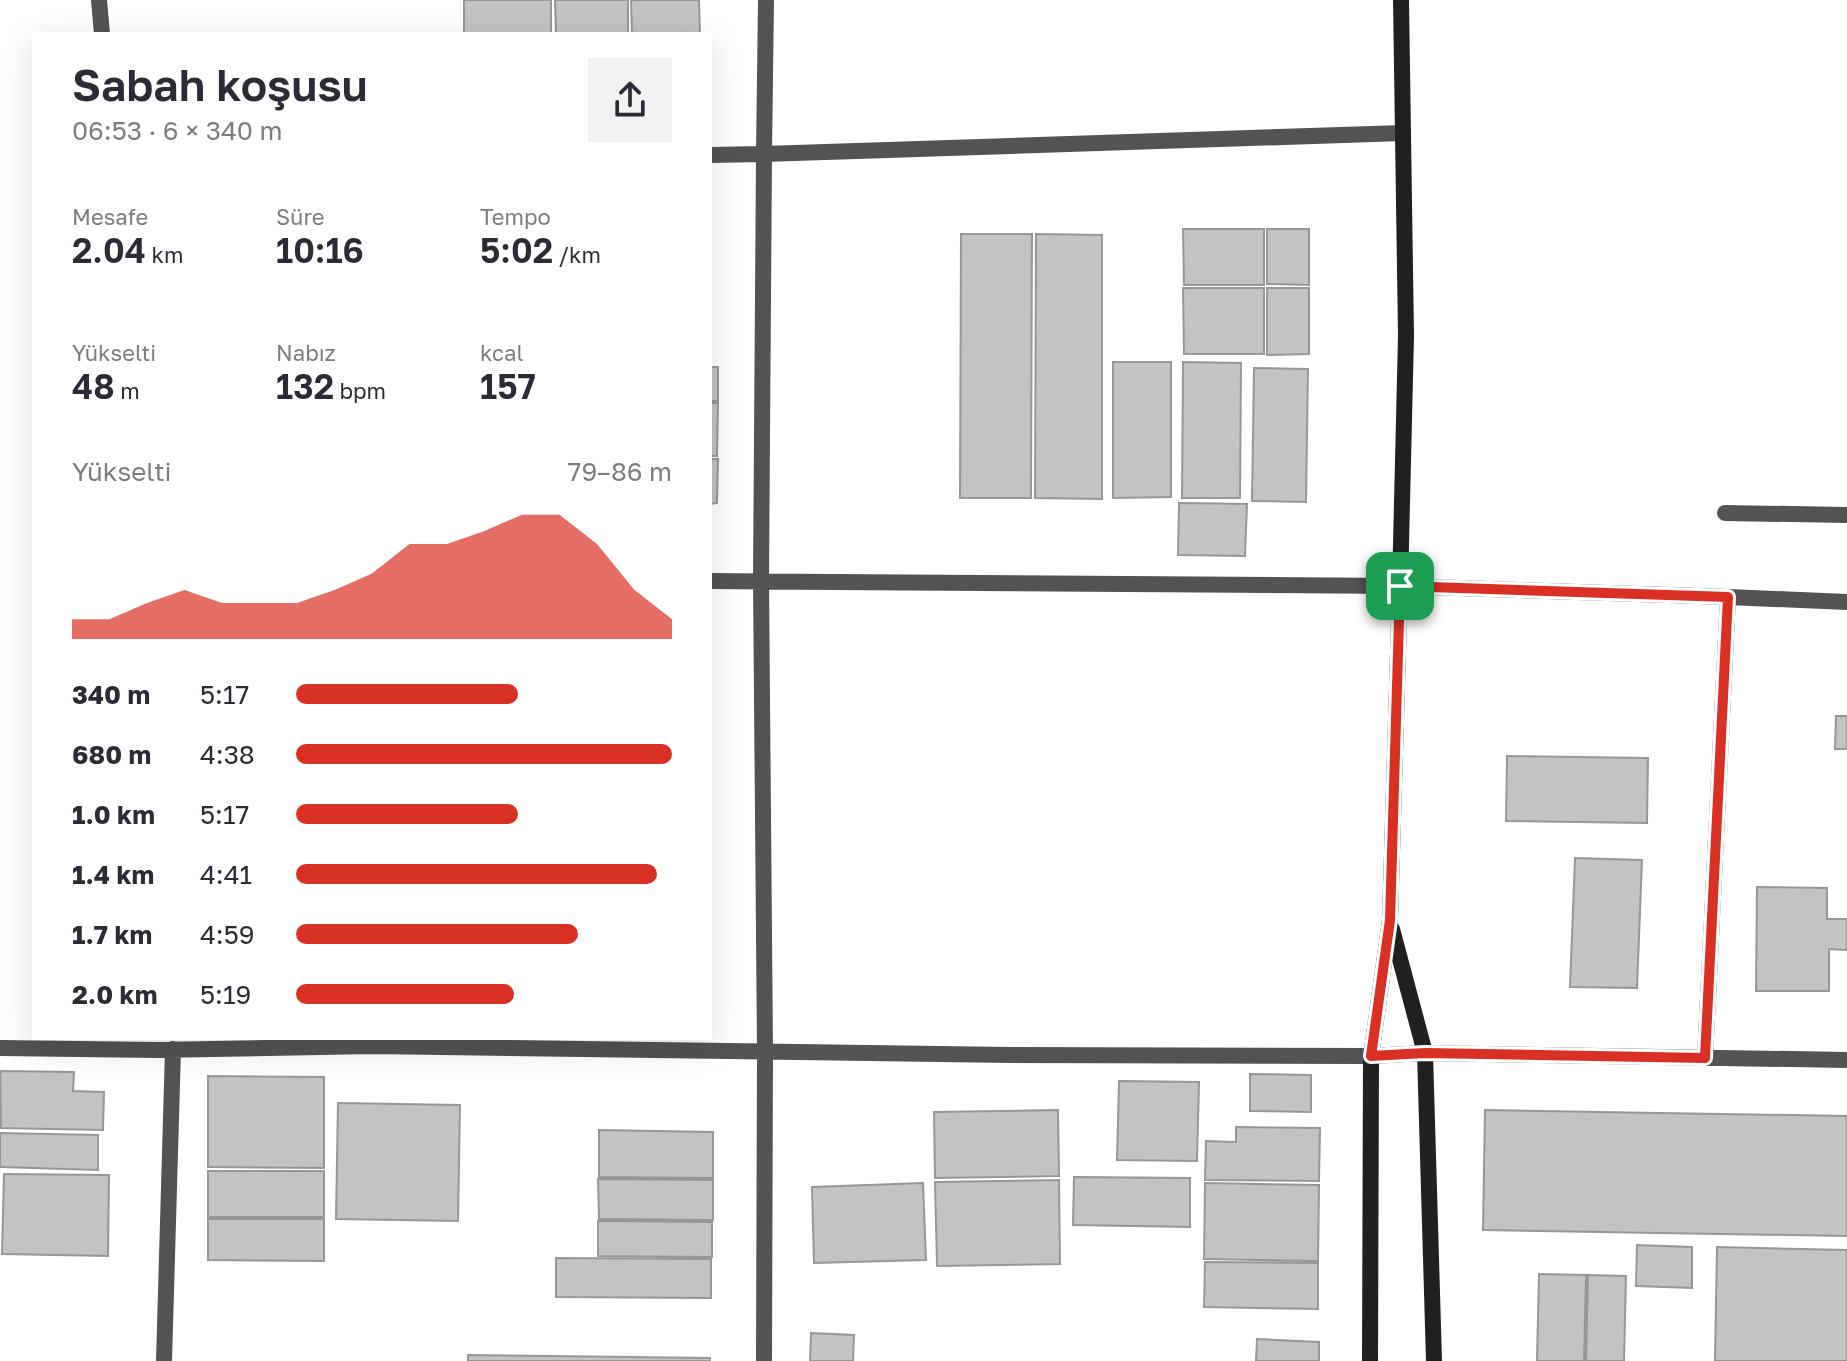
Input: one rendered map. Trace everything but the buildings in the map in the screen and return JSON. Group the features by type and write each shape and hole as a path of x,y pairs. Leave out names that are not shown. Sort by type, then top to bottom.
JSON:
{"street":[{"path":"99,0 102,32"},
{"path":"764,1361 761,580 766,0"},
{"path":"1370,1361 1371,1056 1390,920 1406,336 1401,0"},
{"path":"712,155 1403,133"},
{"path":"1725,513 1847,515"},
{"path":"712,581 1400,586 1847,602"},
{"path":"1705,1058 1728,597"},
{"path":"1390,920 1425,1053 1434,1361"},
{"path":"161,1046 164,1361"},
{"path":"0,1048 372,1046 765,1052 1371,1056 1425,1053 1847,1060"}],"route":[{"path":"1400,586 1728,597 1705,1058 1425,1053 1371,1056 1390,920 1400,586"}]}
